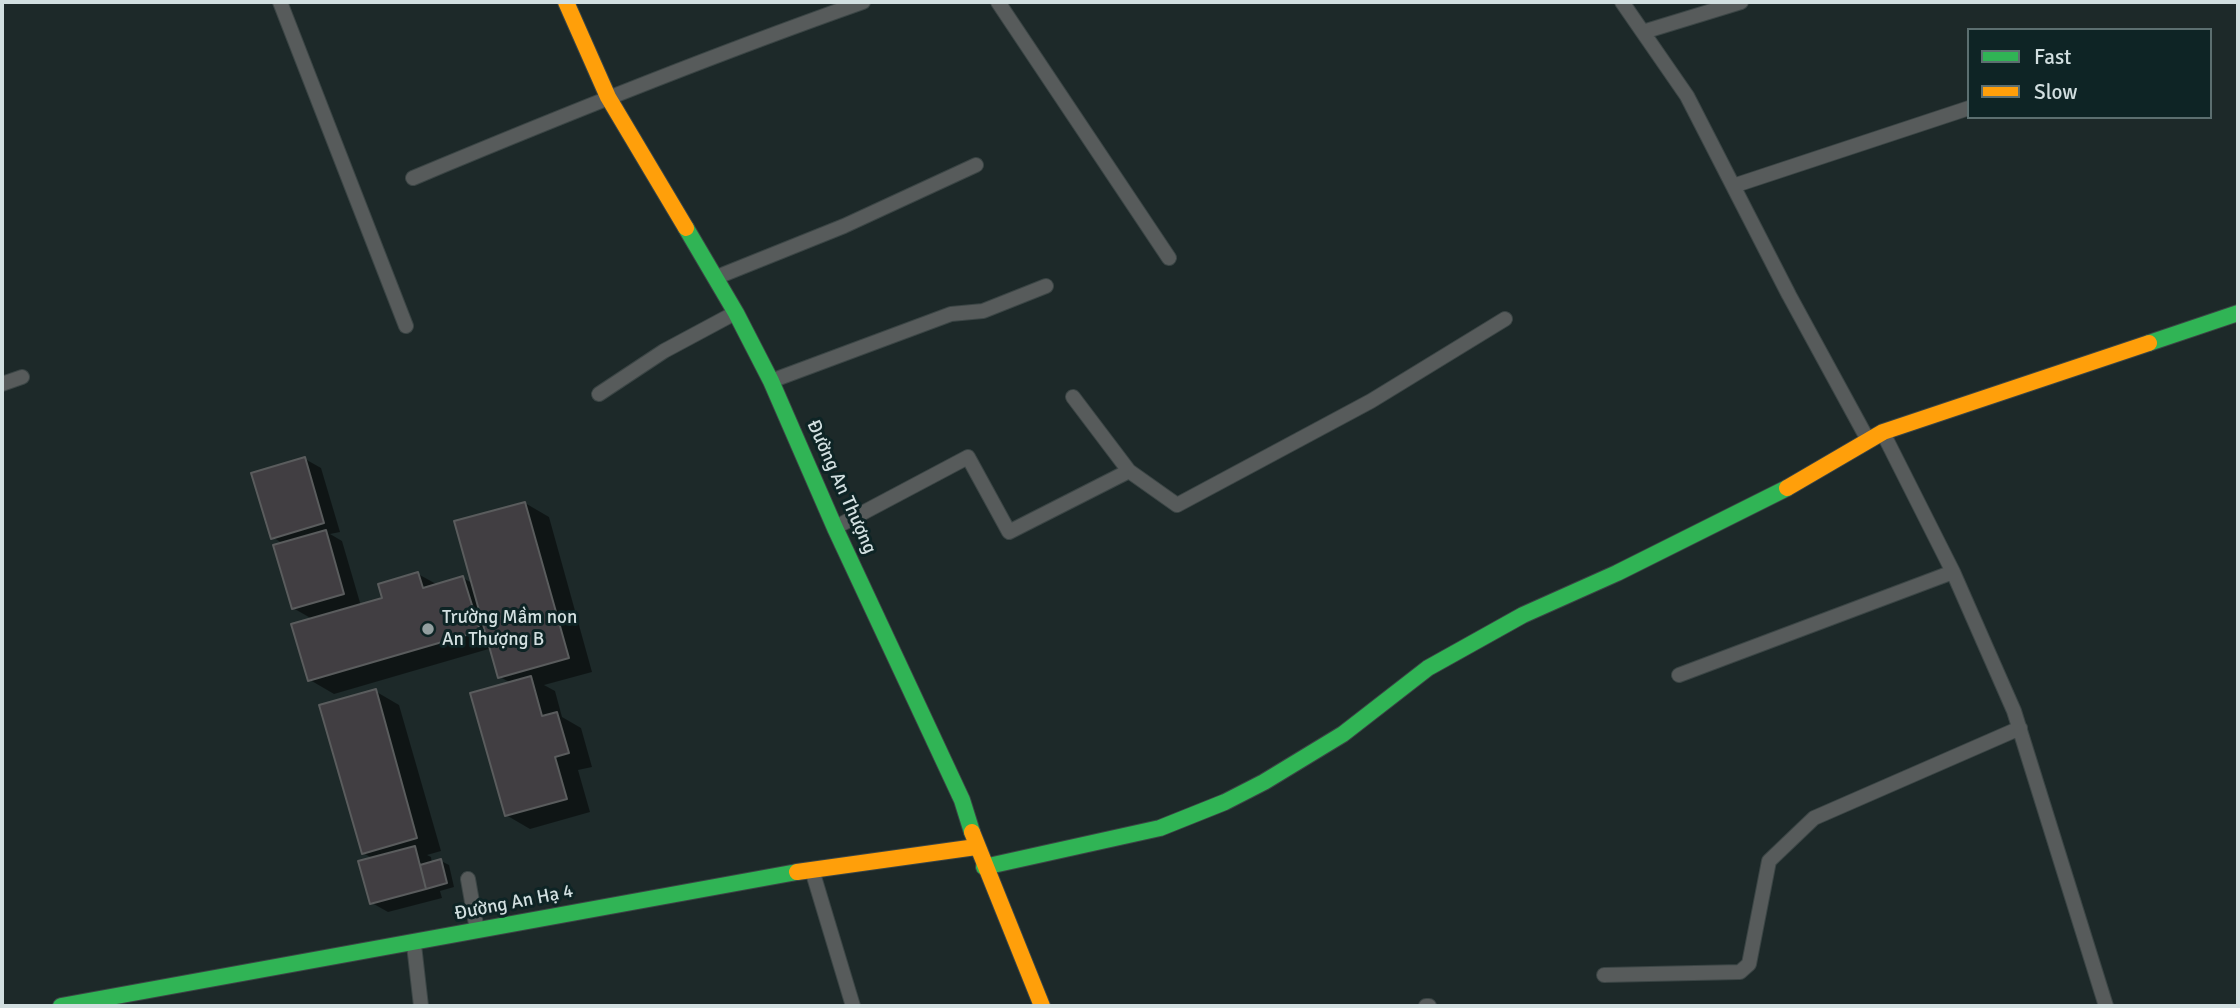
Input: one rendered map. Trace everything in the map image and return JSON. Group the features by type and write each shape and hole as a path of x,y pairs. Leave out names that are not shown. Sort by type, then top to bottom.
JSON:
{"street":[{"name":"Đường An Thượng","path":"566,2 608,97 736,313 771,381 835,528 962,800 976,847 1042,1006"},
{"path":"985,867 1160,828 1225,802 1343,734 1428,668 1511,622 1769,498 1883,432 2238,313"},
{"name":"Đường An Hạ 4","path":"61,1006 812,869 976,847"}],"lane":[{"path":"280,2 406,326"},
{"path":"412,178 761,37 863,2"},
{"path":"998,2 1169,258"},
{"path":"1622,2 1687,96 1788,295 1869,442"},
{"path":"1643,32 1741,2"},
{"path":"1733,187 1967,109"},
{"path":"715,277 844,226 976,165"},
{"path":"771,381 951,314 984,312 1046,286"},
{"path":"599,394 664,351 736,313"},
{"path":"1073,397 1129,471 1177,505 1371,401 1506,319"},
{"path":"2,384 22,377"},
{"path":"1883,432 1952,572 2020,727 2106,1006"},
{"path":"835,528 968,457 1009,532 1129,471"},
{"path":"1679,675 1952,572"},
{"path":"1604,975 1740,972 1749,964 1769,861 1814,818 2020,727"},
{"path":"812,869 853,1006"},
{"path":"468,879 477,931"},
{"path":"414,943 421,1006"}],"building":[{"path":"305,457 324,523 271,539 251,473"},
{"path":"525,502 569,658 498,678 454,521"},
{"path":"326,530 344,594 292,609 273,545"},
{"path":"418,572 423,588 463,576 480,631 308,681 291,624 382,598 378,584"},
{"path":"531,676 542,716 557,712 569,753 555,757 567,799 505,816 470,693"},
{"path":"376,689 417,838 362,854 319,705"},
{"path":"415,846 426,889 370,904 358,861"},
{"path":"441,859 447,883 426,889 420,865"}],"traffic: fast":[{"path":"686,228 736,313 771,381 835,528 962,800 972,832"},
{"path":"2149,343 2238,313"},
{"path":"984,867 1160,828 1225,802 1264,782 1343,734 1428,668 1523,615 1617,573 1787,488"},
{"path":"61,1006 797,872"}],"traffic: slow":[{"path":"566,2 608,97 686,228"},
{"path":"1787,488 1883,432 2149,343"},
{"path":"972,832 1042,1006"},
{"path":"797,872 976,847"}],"place":[{"name":"Trường Mầm non An Thượng B","path":"428,629"}]}
